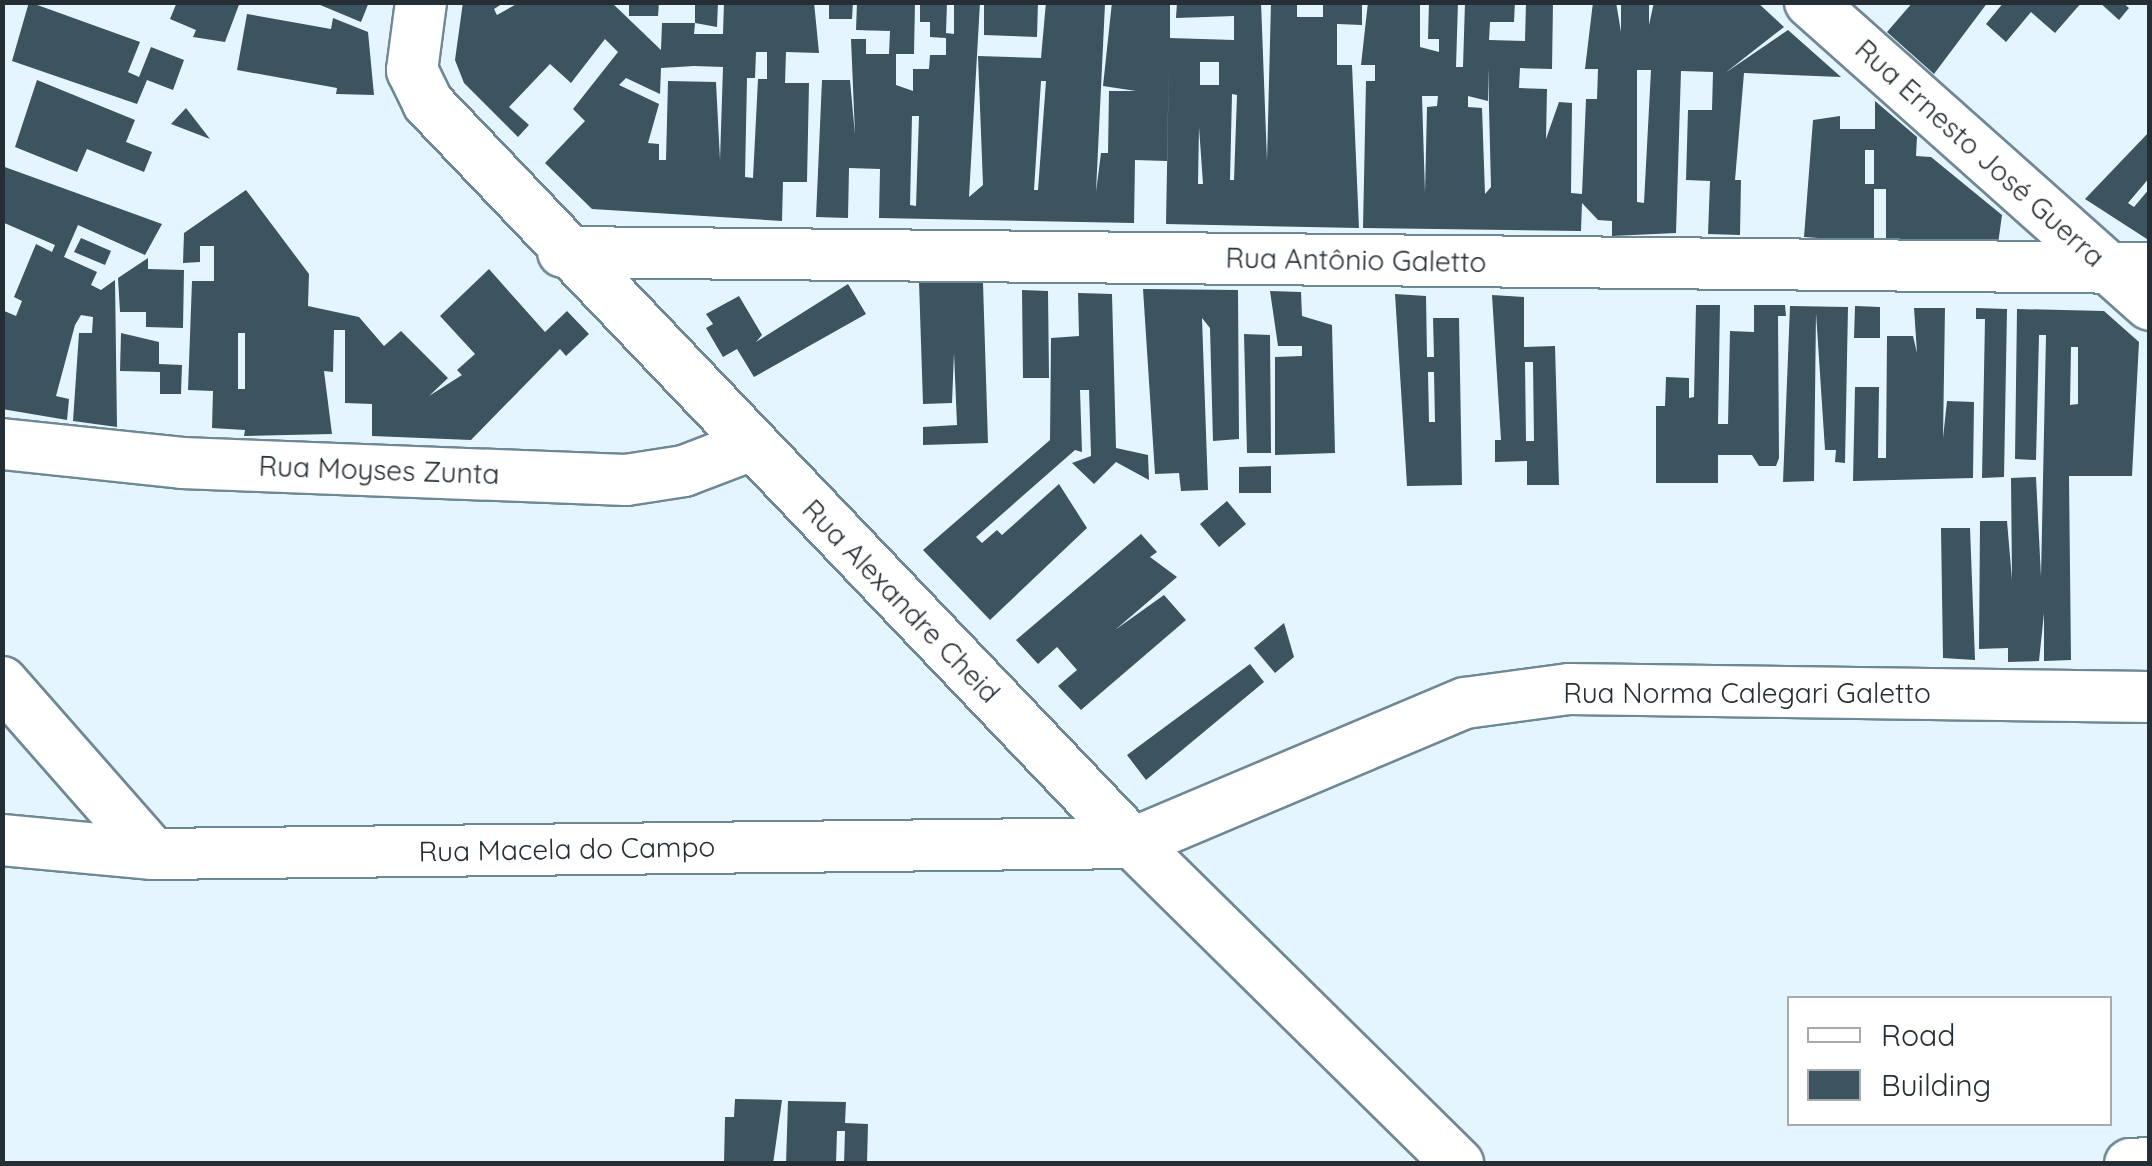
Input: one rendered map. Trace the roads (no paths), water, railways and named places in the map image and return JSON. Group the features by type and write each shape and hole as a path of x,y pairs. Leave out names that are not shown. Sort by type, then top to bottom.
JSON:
{"street":[{"name":"Rua Alexandre Cheid","path":"421,2 412,70 428,103 562,252 1133,843 1458,1164"},
{"name":"Rua Ernesto José Guerra","path":"1810,2 2129,268 2150,304"},
{"name":"Rua Antônio Galetto","path":"562,252 2129,268"},
{"name":"Rua Moyses Zunta","path":"2,444 182,464 626,480 684,471 752,445"},
{"path":"2,682 153,854"},
{"name":"Rua Norma Calegari Galetto","path":"1133,843 1465,703 1568,690 2150,697"},
{"name":"Rua Macela do Campo","path":"2,840 153,854 1133,843"},
{"path":"2130,1164 2150,1163"}]}
